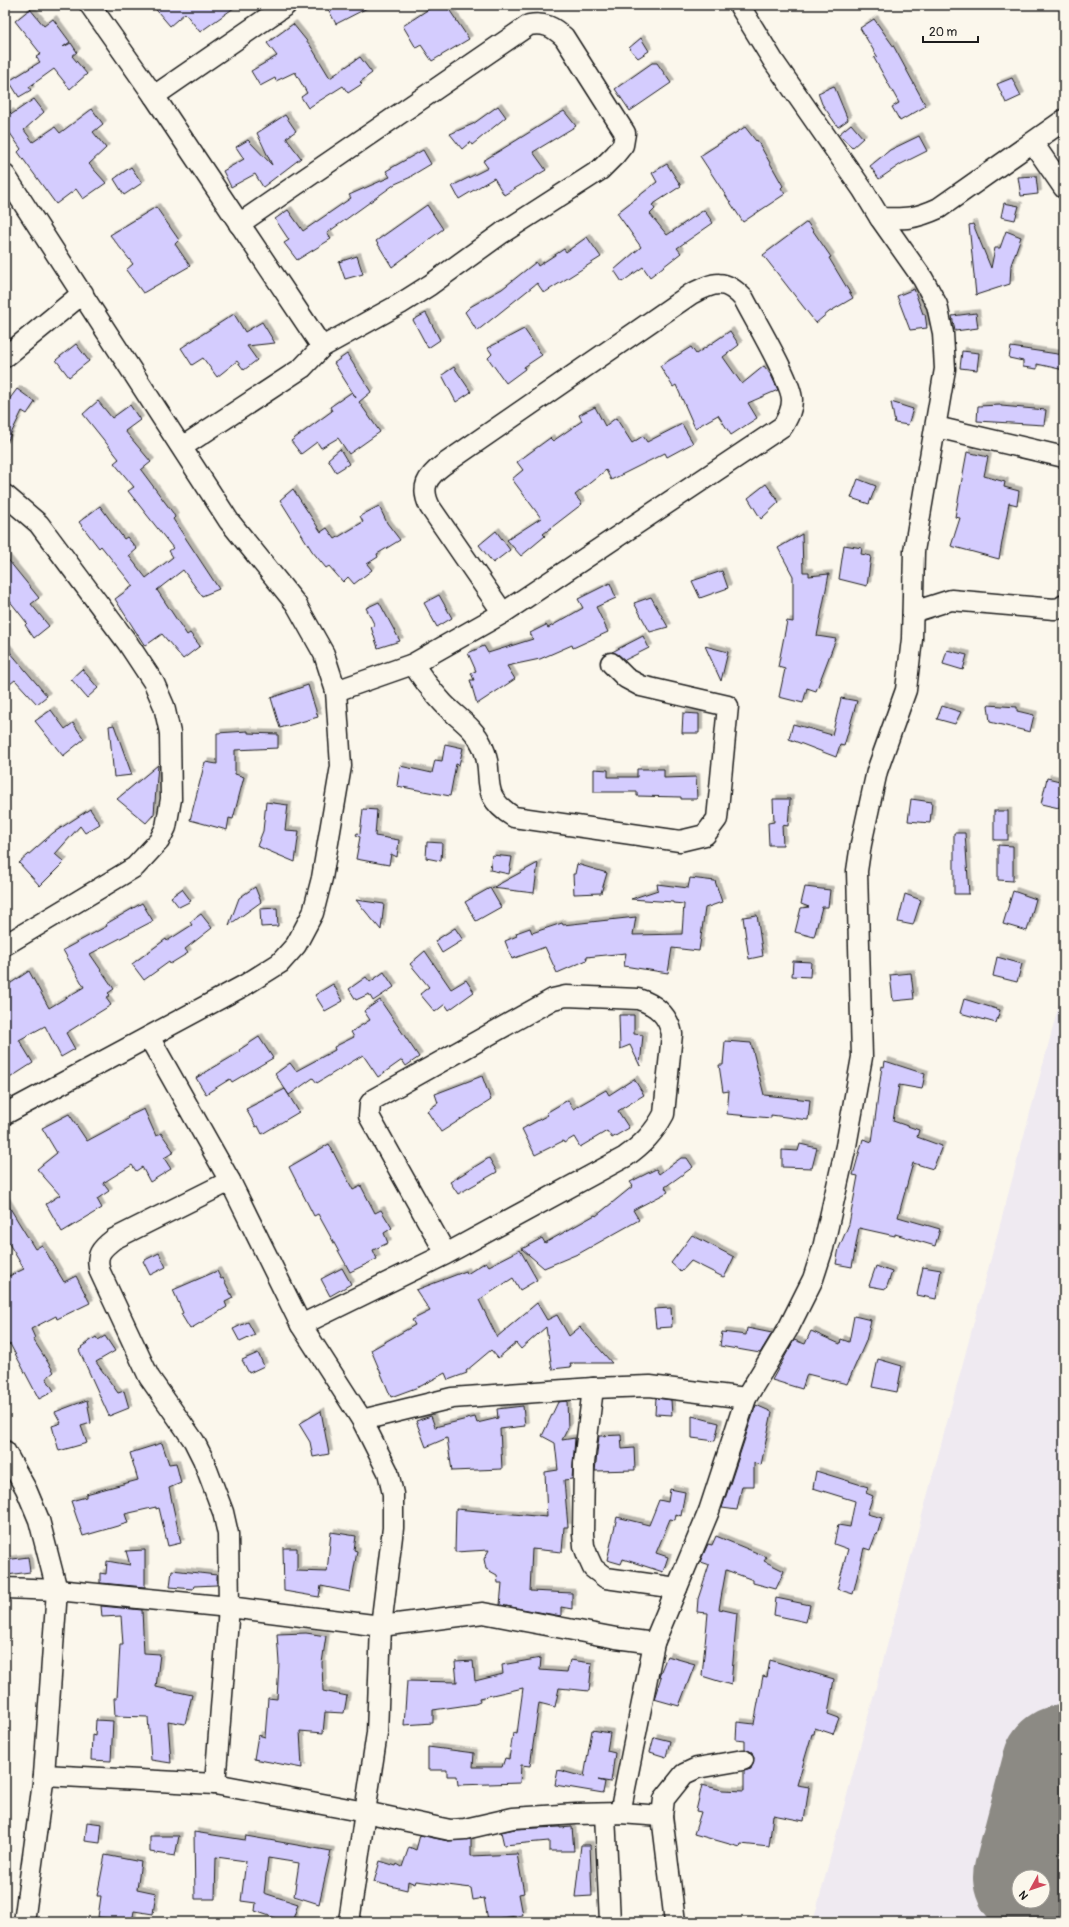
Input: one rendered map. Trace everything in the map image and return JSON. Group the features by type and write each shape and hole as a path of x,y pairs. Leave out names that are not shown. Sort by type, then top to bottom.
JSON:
{"street":[{"path":"90,5 154,96 322,348"},
{"path":"154,96 286,5"},
{"path":"610,1922 612,1814 654,1643 709,1511 746,1398 789,1327 813,1279 823,1248 846,1146 862,1057 857,871 861,844 877,771 906,690 912,639 914,551 945,369 943,333 937,304 923,279 774,62 739,5"},
{"path":"182,447 302,368 322,348 400,304 430,285 502,233 600,170 623,145 625,132 564,37 553,28 546,25 539,23 529,25 239,224"},
{"path":"880,218 906,219 921,216 939,208 1064,120"},
{"path":"1032,143 1064,188"},
{"path":"5,175 83,293 229,521 296,604 324,654 336,691 342,766 322,878 313,913 296,945 280,963 245,985 5,1114"},
{"path":"336,691 413,664 502,613 783,426 789,416 791,408 790,388 744,299 734,289 726,284 714,284 691,294 433,472 428,479 425,488 425,497 430,507 502,613"},
{"path":"5,357 83,293"},
{"path":"936,426 1064,456"},
{"path":"5,495 40,524 127,642 154,683 164,706 170,733 171,799 166,828 159,841 135,867 5,945"},
{"path":"913,612 951,600 1054,609 1061,608 1064,605"},
{"path":"413,664 444,704 476,735 483,746 491,794 495,802 514,817 680,841 705,834 716,818 728,706 641,686 626,678 611,663"},
{"path":"301,1326 446,1254 625,1157 650,1137 664,1114 672,1034 670,1022 662,1012 650,1003 638,999 566,996 553,999 374,1099 370,1104 369,1116 446,1254"},
{"path":"149,1036 230,1181 301,1326 362,1420 388,1472 394,1494 393,1528 381,1626 377,1733 349,1922"},
{"path":"215,1784 229,1607 228,1534 211,1480 194,1441 149,1377 97,1263 100,1251 114,1240 230,1181"},
{"path":"362,1420 452,1398 592,1388 650,1386 746,1398"},
{"path":"592,1388 584,1463 583,1534 584,1546 592,1568 606,1578 677,1588"},
{"path":"5,1451 26,1489 39,1520 56,1590 44,1775 24,1922"},
{"path":"5,1588 56,1590 229,1607 381,1626 483,1613 616,1638 654,1643"},
{"path":"675,1922 662,1816 664,1799 684,1774 697,1768 743,1760"},
{"path":"44,1775 215,1784 365,1812 450,1830 465,1829 513,1818 612,1814 662,1816"}],"shaded area":[{"path":"1064,986 1064,1922 813,1922"}],"building":[{"path":"152,5 238,5 200,32 185,13 170,26"},
{"path":"326,5 373,5 336,24"},
{"path":"435,5 446,5 469,39 432,61 421,45 416,48 403,26"},
{"path":"30,9 44,26 53,19 70,42 63,47 71,43 77,52 72,56 87,74 70,89 54,69 29,87 31,90 19,97 9,81 40,62 36,57 41,54 15,21"},
{"path":"874,19 894,47 926,106 900,121 892,107 899,103 874,58 877,56 860,28"},
{"path":"293,24 310,45 330,78 360,57 372,73 360,82 362,84 348,93 343,86 308,108 301,97 307,93 295,72 276,81 275,78 260,86 251,71 277,56 267,43"},
{"path":"641,38 649,51 638,58 629,48"},
{"path":"652,63 657,63 671,83 630,111 615,89"},
{"path":"1012,78 1021,96 1006,103 997,84"},
{"path":"834,86 848,120 838,127 822,104 818,93"},
{"path":"34,99 44,112 24,130 33,142 55,127 60,133 92,109 103,124 93,132 106,148 89,164 106,183 83,199 76,189 56,204 18,152 21,149 5,126 5,115 10,112 12,114"},
{"path":"498,106 506,117 472,145 470,142 462,149 450,134 473,124"},
{"path":"564,111 576,126 533,152 546,170 504,195 494,178 459,199 452,186 488,168 483,161"},
{"path":"285,115 296,131 286,138 301,158 263,187 255,174 231,187 223,171 244,159 236,147 248,140 272,165 257,133"},
{"path":"851,124 863,138 852,148 839,134"},
{"path":"745,127 756,141 757,140 783,186 781,188 785,194 743,222 700,156"},
{"path":"919,136 927,151 901,164 879,179 870,166 890,150"},
{"path":"423,150 431,164 411,177 395,184 327,233 331,239 297,260 284,243 289,240 275,219 288,210 303,231 351,198 349,195 390,177 386,171"},
{"path":"667,164 681,186 652,205 655,209 650,214 667,235 704,210 713,223 677,248 681,253 650,277 643,267 622,282 614,270 641,247 617,213 657,182 652,173"},
{"path":"131,167 142,183 124,195 114,179"},
{"path":"1036,176 1038,194 1021,196 1018,177"},
{"path":"1004,203 1019,206 1015,220 1001,217"},
{"path":"427,205 443,229 392,267 376,241"},
{"path":"156,207 179,240 175,244 190,266 143,293 126,270 133,264 110,235"},
{"path":"807,222 831,257 829,258 853,298 829,312 816,323 763,255"},
{"path":"973,224 991,268 995,248 1000,248 1006,231 1021,237 1011,265 1010,284 976,295 969,225"},
{"path":"587,237 601,257 544,293 537,283 477,331 465,312 470,307 502,289 536,262 538,266 564,249 566,252"},
{"path":"357,256 363,274 345,279 339,262"},
{"path":"914,289 923,314 925,314 927,328 910,330 897,296"},
{"path":"426,313 440,340 428,348 413,320"},
{"path":"976,313 978,328 955,331 952,316"},
{"path":"234,314 245,332 262,322 275,343 247,346 257,360 244,370 237,361 217,377 203,358 192,365 181,348"},
{"path":"524,329 542,355 524,367 525,369 506,383 488,358 492,354 488,348"},
{"path":"730,331 739,345 723,357 742,384 764,366 771,375 778,390 748,403 757,418 731,435 718,415 695,428 676,385 673,387 660,366 691,347 696,354"},
{"path":"76,344 89,361 69,377 56,360"},
{"path":"1011,347 1064,355 1064,370 1037,364 1037,369 1023,367 1023,361 1009,358"},
{"path":"962,351 979,353 977,370 960,368"},
{"path":"347,354 371,392 359,402 380,432 349,454 338,438 321,448 317,442 301,454 291,441 332,411 330,407 352,392 356,398 334,363"},
{"path":"454,367 471,392 456,402 442,375"},
{"path":"17,389 35,402 27,414 22,411 5,446 5,405"},
{"path":"98,401 112,418 130,405 140,420 125,431 151,462 141,470 173,513 175,517 173,519 219,589 202,596 183,570 157,590 187,635 190,633 200,646 183,659 162,634 145,646 115,599 133,586 101,546 99,548 79,522 100,506 124,539 127,537 137,549 129,556 146,578 173,557 169,551 173,548 128,491 134,487 114,463 119,459 83,414"},
{"path":"891,402 913,409 908,425 895,423"},
{"path":"1001,405 1046,410 1044,425 977,421 978,406"},
{"path":"595,407 605,426 616,418 632,443 643,436 647,442 682,424 693,443 667,457 665,453 611,480 606,470 575,495 582,504 543,534 545,536 521,556 507,540 541,518 512,479 523,470 517,462 550,438 553,441 582,421 579,415"},
{"path":"340,449 349,464 336,472 328,459"},
{"path":"967,452 988,457 984,476 1005,482 1004,487 1019,491 1017,505 1009,503 999,559 951,546 960,518 955,517"},
{"path":"858,479 876,486 869,504 851,498"},
{"path":"766,484 779,502 761,519 748,498"},
{"path":"293,489 321,532 327,528 335,539 363,522 360,516 379,506 387,523 400,540 377,554 378,557 367,564 372,570 354,584 348,577 343,582 329,566 326,568 312,551 280,500"},
{"path":"496,531 510,550 493,563 479,545"},
{"path":"802,534 803,572 809,572 809,576 829,574 817,636 836,639 816,691 807,688 803,703 779,697 785,669 778,667 787,621 793,622 793,576 778,548"},
{"path":"844,545 862,548 861,554 871,556 867,586 839,579"},
{"path":"5,556 39,598 31,604 49,626 34,638 25,625 27,623 5,595"},
{"path":"722,571 728,588 700,598 692,581"},
{"path":"610,583 616,598 596,607 608,632 573,648 572,645 540,659 507,666 515,679 477,704 470,680 474,680 471,673 476,671 468,653 484,646 488,653 533,639 530,633 546,625 548,628 583,608 578,599"},
{"path":"439,595 452,618 437,627 424,603"},
{"path":"651,597 668,627 650,632 634,603"},
{"path":"379,602 400,641 378,648 371,627 375,626 366,608"},
{"path":"643,636 649,648 625,660 612,652"},
{"path":"5,646 47,696 37,704 15,680 5,688"},
{"path":"705,646 728,652 721,681"},
{"path":"947,650 967,655 963,670 943,664"},
{"path":"82,669 98,688 87,698 71,679"},
{"path":"308,685 318,717 280,728 271,698"},
{"path":"841,698 857,701 844,746 840,745 836,757 789,739 793,724 832,735"},
{"path":"988,705 1017,707 1017,711 1034,715 1030,732 990,722"},
{"path":"942,706 961,712 955,724 937,719"},
{"path":"51,710 65,729 73,723 84,739 63,756 35,721"},
{"path":"683,713 699,714 699,733 682,733"},
{"path":"114,725 132,775 114,777 109,726"},
{"path":"248,731 248,733 278,734 278,748 235,750 235,774 244,777 233,819 229,818 227,830 190,820 205,762 217,764 217,733"},
{"path":"445,744 463,748 459,765 456,764 450,796 397,786 400,766 432,773 435,760 442,761"},
{"path":"158,765 154,814 146,823 117,799"},
{"path":"594,769 608,770 608,777 637,777 637,769 664,769 664,778 696,777 697,799 637,796 637,792 594,792"},
{"path":"1047,778 1064,782 1059,808 1041,804"},
{"path":"773,799 790,799 788,826 782,825 783,845 769,845 768,823 774,822"},
{"path":"911,799 932,802 930,823 908,821"},
{"path":"266,802 288,805 285,830 299,831 295,862 257,846 263,831"},
{"path":"90,809 100,824 85,833 80,826 55,854 64,862 40,886 19,863 53,833"},
{"path":"363,809 377,810 375,836 399,840 397,857 391,854 389,865 356,859 360,837 356,835 357,833 360,834"},
{"path":"994,811 1008,811 1008,840 994,840"},
{"path":"954,833 965,833 969,894 954,894"},
{"path":"427,842 442,843 441,861 426,858"},
{"path":"998,845 1013,846 1013,881 998,880"},
{"path":"492,855 512,857 509,874 490,870"},
{"path":"538,863 534,893 492,888"},
{"path":"577,864 607,873 601,893 574,894 573,874 575,874"},
{"path":"690,878 715,881 722,902 705,908 699,951 672,948 668,973 624,966 626,953 586,957 587,960 557,973 545,947 512,959 505,941 517,936 516,933 530,928 532,933 562,923 563,925 636,917 633,935 682,934 684,904 631,899 658,890 657,884 688,888"},
{"path":"255,887 261,902 229,925 239,898"},
{"path":"805,887 830,890 828,907 822,907 814,937 795,932 801,908 809,907 801,904"},
{"path":"490,888 501,907 476,921 465,902"},
{"path":"182,889 191,901 179,907 171,897"},
{"path":"1013,891 1036,899 1027,931 1003,924"},
{"path":"905,894 921,900 913,925 898,922"},
{"path":"356,900 384,904 381,930"},
{"path":"142,903 153,921 90,954 114,989 108,993 110,995 106,998 111,1005 66,1033 75,1049 61,1057 45,1026 19,1040 33,1063 5,1081 5,987 29,971 49,1008 84,987 63,950 107,926 106,924"},
{"path":"277,908 278,926 261,927 260,909"},
{"path":"201,914 212,928 185,949 188,953 170,964 169,962 144,980 132,964 166,939 167,941 192,925 190,922"},
{"path":"757,915 763,956 749,959 743,917"},
{"path":"455,928 463,940 442,953 435,941"},
{"path":"425,951 451,989 466,980 474,992 449,1010 445,1004 435,1012 420,994 429,987 410,964"},
{"path":"997,957 1022,964 1017,982 993,976"},
{"path":"793,961 811,962 810,977 792,976"},
{"path":"384,972 394,987 373,1001 369,994 356,1000 349,989 366,977 370,982"},
{"path":"911,973 914,999 893,1001 890,975"},
{"path":"333,984 343,1001 325,1011 315,995"},
{"path":"964,999 1000,1010 996,1023 960,1013"},
{"path":"380,1000 419,1057 406,1066 402,1060 378,1077 363,1055 317,1083 313,1078 289,1095 275,1074 290,1063 296,1071 335,1050 334,1047 354,1037 351,1032 370,1020 364,1011"},
{"path":"619,1015 634,1015 634,1034 643,1035 640,1066 630,1045 620,1049"},
{"path":"259,1037 273,1058 232,1082 230,1079 206,1094 196,1078 240,1052 239,1050"},
{"path":"725,1041 751,1043 764,1095 810,1100 808,1120 771,1115 771,1118 727,1114 729,1091 723,1092 719,1065 723,1065"},
{"path":"885,1061 925,1074 922,1089 899,1085 893,1121 919,1130 917,1137 942,1146 933,1169 913,1163 898,1217 940,1229 935,1246 895,1234 895,1236 859,1228 852,1267 836,1264 839,1248 849,1224 858,1176 853,1175 863,1139 872,1142 882,1066 884,1067"},
{"path":"482,1076 491,1100 441,1132 427,1111 438,1103 435,1094"},
{"path":"634,1079 644,1095 618,1111 629,1128 612,1138 607,1131 580,1147 574,1137 564,1143 563,1141 535,1155 522,1129 548,1115 546,1113 568,1100 573,1109 606,1090 609,1095"},
{"path":"285,1089 299,1112 262,1134 258,1126 256,1127 246,1109"},
{"path":"144,1109 156,1136 161,1133 174,1152 164,1158 171,1169 150,1182 142,1167 136,1171 132,1165 103,1183 109,1191 97,1199 102,1208 62,1232 46,1204 60,1195 37,1169 57,1153 42,1128 69,1114 87,1141 128,1119 127,1117"},
{"path":"329,1144 353,1190 361,1186 375,1213 381,1210 392,1228 384,1233 388,1243 373,1250 377,1259 350,1272 318,1214 314,1216 289,1167"},
{"path":"800,1144 817,1148 812,1168 782,1167 782,1150 798,1151"},
{"path":"489,1158 497,1172 458,1194 450,1182"},
{"path":"681,1158 687,1158 693,1167 665,1187 668,1192 633,1210 639,1220 580,1253 544,1268 522,1249 542,1238 545,1243 595,1215 596,1216 633,1186 630,1182 656,1169 659,1174"},
{"path":"5,1200 35,1249 42,1245 64,1282 76,1276 90,1303 57,1319 56,1316 31,1329 35,1338 33,1339 54,1372 46,1378 54,1391 39,1399 10,1344 5,1347 5,1278 24,1269 5,1237"},
{"path":"692,1235 734,1257 725,1276 723,1277 691,1261 681,1272 671,1263"},
{"path":"520,1250 537,1280 520,1290 513,1278 479,1300 497,1337 537,1303 547,1320 557,1315 569,1336 580,1327 612,1363 570,1363 571,1367 552,1369 546,1327 521,1349 516,1343 498,1358 491,1350 466,1371 467,1373 448,1380 445,1373 421,1386 391,1397 371,1350 415,1325 412,1320 430,1311 416,1290 466,1271 467,1274 486,1262 489,1266"},
{"path":"159,1253 166,1267 150,1275 143,1261"},
{"path":"876,1266 892,1272 886,1289 869,1286"},
{"path":"923,1267 941,1270 936,1299 917,1295"},
{"path":"342,1268 351,1284 330,1296 321,1279"},
{"path":"217,1271 221,1279 223,1278 233,1298 225,1302 227,1307 190,1329 181,1314 183,1313 173,1290"},
{"path":"671,1308 672,1327 656,1328 654,1309"},
{"path":"854,1316 871,1320 866,1341 847,1384 807,1374 802,1389 772,1380 794,1340 805,1344 811,1331 840,1344 841,1339 849,1342"},
{"path":"248,1322 255,1335 240,1342 233,1329"},
{"path":"747,1328 772,1333 760,1353 720,1346 722,1332 746,1335"},
{"path":"105,1336 115,1351 96,1362 118,1393 124,1391 129,1408 109,1416 79,1350 96,1337 98,1340"},
{"path":"258,1353 264,1366 249,1373 242,1360"},
{"path":"878,1359 902,1366 897,1392 872,1387"},
{"path":"656,1398 671,1400 672,1415 655,1414"},
{"path":"87,1400 91,1423 81,1426 87,1443 59,1451 52,1426 61,1423 55,1412"},
{"path":"567,1401 568,1428 562,1440 575,1438 572,1479 564,1480 568,1527 564,1527 562,1552 532,1549 530,1591 572,1593 572,1609 561,1607 561,1616 500,1605 502,1583 498,1583 497,1575 486,1569 484,1559 489,1550 455,1552 456,1509 547,1517 545,1472 558,1470 555,1443 542,1436 558,1402"},
{"path":"756,1405 772,1412 761,1465 754,1463 754,1486 742,1486 737,1510 722,1508"},
{"path":"523,1406 525,1426 500,1429 502,1469 452,1471 447,1438 426,1447 416,1421 431,1416 435,1427 475,1417 477,1423 498,1418 497,1409"},
{"path":"321,1411 329,1454 313,1457 310,1442 299,1424"},
{"path":"692,1416 719,1423 715,1441 692,1438"},
{"path":"621,1435 622,1449 634,1448 635,1470 595,1471 599,1436"},
{"path":"162,1443 169,1464 176,1463 181,1483 169,1488 181,1543 168,1546 159,1508 156,1509 156,1507 125,1514 128,1523 83,1536 71,1501 86,1497 86,1494 138,1480 130,1453"},
{"path":"816,1471 868,1487 866,1493 873,1496 867,1514 882,1518 877,1535 876,1534 870,1550 864,1548 853,1594 837,1589 848,1549 834,1544 838,1525 850,1527 855,1501 813,1488"},
{"path":"670,1489 685,1492 681,1516 676,1514 675,1520 670,1519 656,1553 668,1557 663,1572 623,1559 621,1564 607,1560 617,1517 649,1525 659,1500 668,1502"},
{"path":"331,1532 356,1536 354,1550 357,1551 350,1592 321,1586 319,1597 284,1591 283,1548 297,1548 297,1571 327,1572"},
{"path":"716,1536 767,1557 764,1561 784,1571 776,1589 753,1583 753,1580 726,1570 719,1609 737,1613 731,1685 702,1676 708,1613 697,1612 698,1599 709,1565 700,1562 708,1544 712,1545"},
{"path":"145,1550 145,1587 100,1583 100,1573 106,1574 107,1561 130,1565 126,1551"},
{"path":"28,1557 30,1572 7,1575 5,1560"},
{"path":"172,1570 217,1575 217,1585 194,1586 193,1589 170,1587"},
{"path":"776,1598 810,1605 806,1622 774,1615"},
{"path":"101,1606 142,1610 144,1653 160,1654 156,1687 192,1695 185,1724 168,1721 171,1763 151,1760 148,1717 115,1716 114,1698 117,1698 120,1645 123,1645 121,1616 102,1617"},
{"path":"306,1633 326,1636 322,1663 323,1691 347,1696 344,1713 325,1712 323,1733 300,1731 302,1768 254,1759 258,1735 265,1737 268,1698 277,1699 279,1663 277,1634"},
{"path":"667,1656 695,1664 679,1706 654,1699 661,1677 659,1676"},
{"path":"541,1658 540,1670 567,1672 570,1660 592,1663 589,1691 559,1688 555,1707 539,1703 530,1766 521,1765 520,1783 458,1785 457,1776 447,1776 447,1770 428,1770 428,1747 474,1753 473,1767 502,1767 505,1758 509,1759 513,1733 517,1734 523,1688 479,1698 480,1702 475,1704 433,1710 433,1723 404,1725 407,1681 457,1682 455,1662 473,1661 475,1681 503,1674 502,1665"},
{"path":"770,1660 834,1679 828,1714 839,1718 833,1734 815,1728 797,1785 809,1787 804,1821 773,1815 769,1847 741,1844 740,1847 694,1834 701,1812 696,1811 702,1785 722,1790 744,1791 744,1771 751,1769 754,1758 752,1752 745,1749 745,1741 736,1740 737,1722 754,1724 763,1676 767,1677"},
{"path":"96,1720 113,1721 111,1761 91,1760 92,1735 95,1736"},
{"path":"592,1730 610,1733 607,1751 615,1753 611,1782 598,1780 605,1782 603,1793 555,1785 558,1770 584,1777"},
{"path":"654,1737 670,1741 666,1757 650,1752"},
{"path":"87,1822 102,1824 100,1843 85,1841"},
{"path":"572,1827 574,1851 549,1851 549,1841 504,1845 501,1832 515,1829"},
{"path":"194,1832 245,1840 246,1836 331,1851 319,1904 294,1896 299,1863 268,1858 264,1893 298,1904 292,1922 287,1922 255,1911 256,1903 241,1901 246,1861 216,1857 215,1899 195,1899"},
{"path":"420,1835 448,1841 471,1839 471,1856 517,1854 524,1893 519,1894 523,1915 488,1920 484,1898 473,1900 471,1888 416,1881 415,1884 408,1881 407,1890 374,1882 380,1861 396,1866 397,1864 402,1867 409,1847 416,1850"},
{"path":"150,1836 179,1836 175,1856 150,1852"},
{"path":"581,1845 590,1845 592,1896 575,1897"},
{"path":"105,1855 141,1862 137,1889 156,1893 153,1914 134,1911 132,1922 98,1917 101,1896 97,1896"}],"runway":[{"path":"1037,1869 1064,1767"}]}
